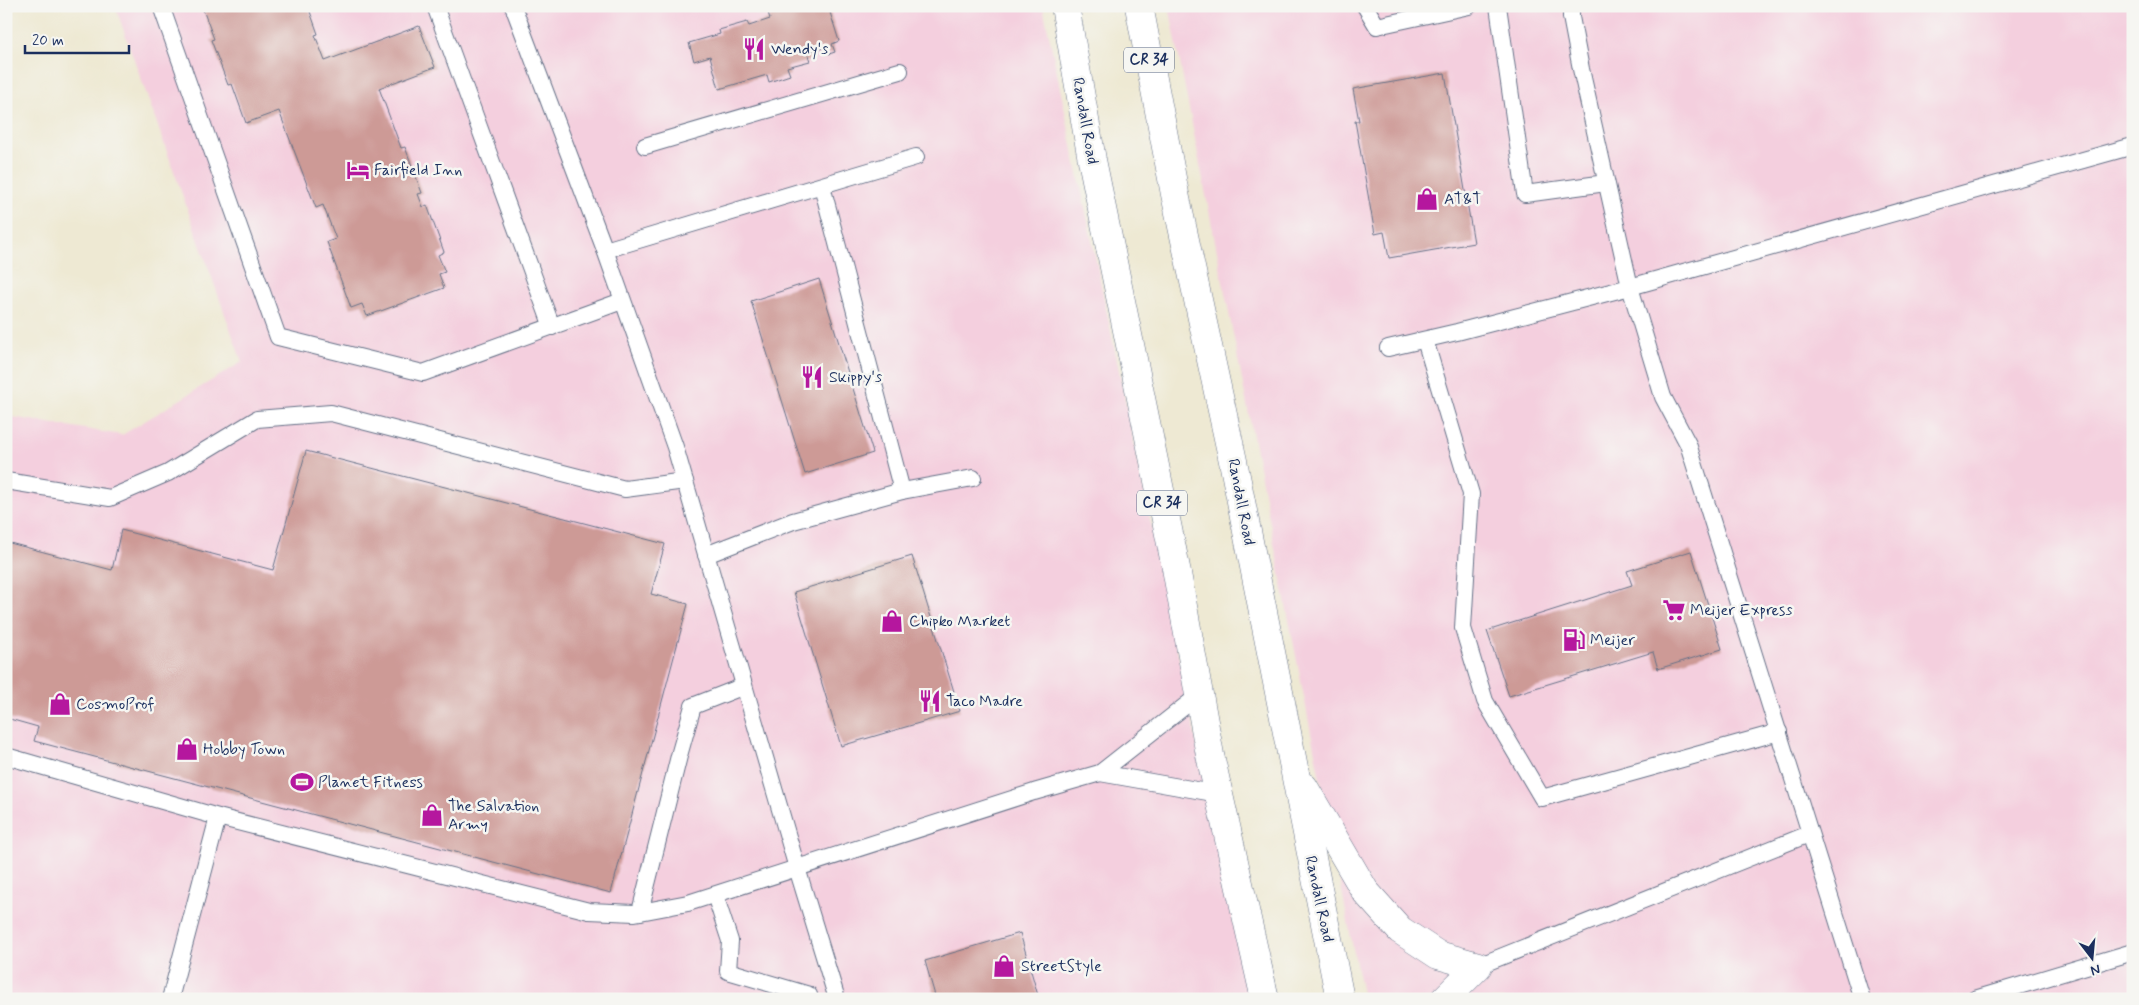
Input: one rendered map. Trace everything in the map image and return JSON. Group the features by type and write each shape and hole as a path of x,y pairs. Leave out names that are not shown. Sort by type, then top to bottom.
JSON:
{"main road":[{"name":"Randall Road","path":"1065,6 1092,160 1176,568 1199,696 1265,999"},
{"name":"Randall Road","path":"1139,6 1175,194 1233,461 1340,999"},
{"path":"1293,769 1365,891 1400,930 1438,955 1478,966 1445,999"}],"lane":[{"path":"161,6 278,337 423,373 622,301"},
{"path":"435,6 552,327"},
{"path":"513,6 605,250 675,446 797,868 836,993 809,997 728,972 730,941 715,895"},
{"path":"1365,6 1377,26 1469,6"},
{"path":"1498,6 1524,194 1606,183"},
{"path":"1571,6 1571,17 1630,287 1663,397 1688,444 1862,999"},
{"path":"645,146 900,71"},
{"path":"1388,348 1630,287 2133,146"},
{"path":"605,250 916,158"},
{"path":"822,186 902,491"},
{"path":"1425,340 1471,494 1462,628 1485,701 1542,798 1779,732"},
{"path":"6,481 110,498 168,473 257,419 331,413 625,489 685,482"},
{"path":"706,555 793,521 902,491 973,478"},
{"path":"640,912 693,706 744,686"},
{"path":"6,756 218,816 589,911 640,912 688,903 715,895 1034,792 1100,773 1199,696"},
{"path":"1100,773 1219,794"},
{"path":"170,999 218,816"},
{"path":"1478,966 1809,834"},
{"path":"1975,999 2133,952"}],"shaded area":[{"path":"115,6 1043,6 1250,999 6,999 6,416 122,435 242,362"},
{"path":"1169,6 2133,6 2133,999 1363,999"}],"building":[{"name":"Fairfield Inn","path":"189,6 308,6 318,34 315,35 325,61 419,26 435,67 379,88 401,148 405,147 422,193 418,194 423,207 427,205 444,252 438,255 445,272 439,274 444,288 367,316 362,304 351,308 327,242 336,239 323,205 316,208 279,111 246,123 232,84 228,85 211,40 214,39 202,7 191,11"},
{"name":"Wendy's","path":"777,6 828,6 839,41 832,44 835,52 829,54 827,47 807,52 810,61 787,67 790,75 769,82 767,75 719,89 710,56 694,61 689,43 720,34 719,30 747,22 749,26 770,19 767,9"},
{"path":"1445,73 1474,243 1389,258 1384,232 1375,234 1355,121 1359,121 1353,89"},
{"name":"Skippy's","path":"819,279 873,453 805,474 751,301"},
{"path":"306,451 665,544 651,594 688,604 611,893 34,741 38,727 6,718 6,542 112,570 121,530 273,570"},
{"name":"Meijer","path":"1691,551 1722,649 1658,669 1653,652 1509,696 1487,631 1632,585 1627,571"},
{"path":"912,556 960,711 841,746 794,592"},
{"path":"1020,933 1039,999 936,999 925,961"}],"place":[{"name":"Wendy's","path":"754,49"},
{"name":"Fairfield Inn","path":"358,170"},
{"name":"AT&T","path":"1427,199"},
{"name":"Skippy's","path":"812,377"},
{"name":"Meijer Express","path":"1674,610"},
{"name":"Chipko Market","path":"892,621"},
{"name":"Meijer","path":"1574,640"},
{"name":"Taco Madre","path":"930,701"},
{"name":"CosmoProf","path":"60,704"},
{"name":"Hobby Town","path":"187,749"},
{"name":"Planet Fitness","path":"302,782"},
{"name":"The Salvation Army","path":"432,815"},
{"name":"StreetStyle","path":"1004,966"}]}
